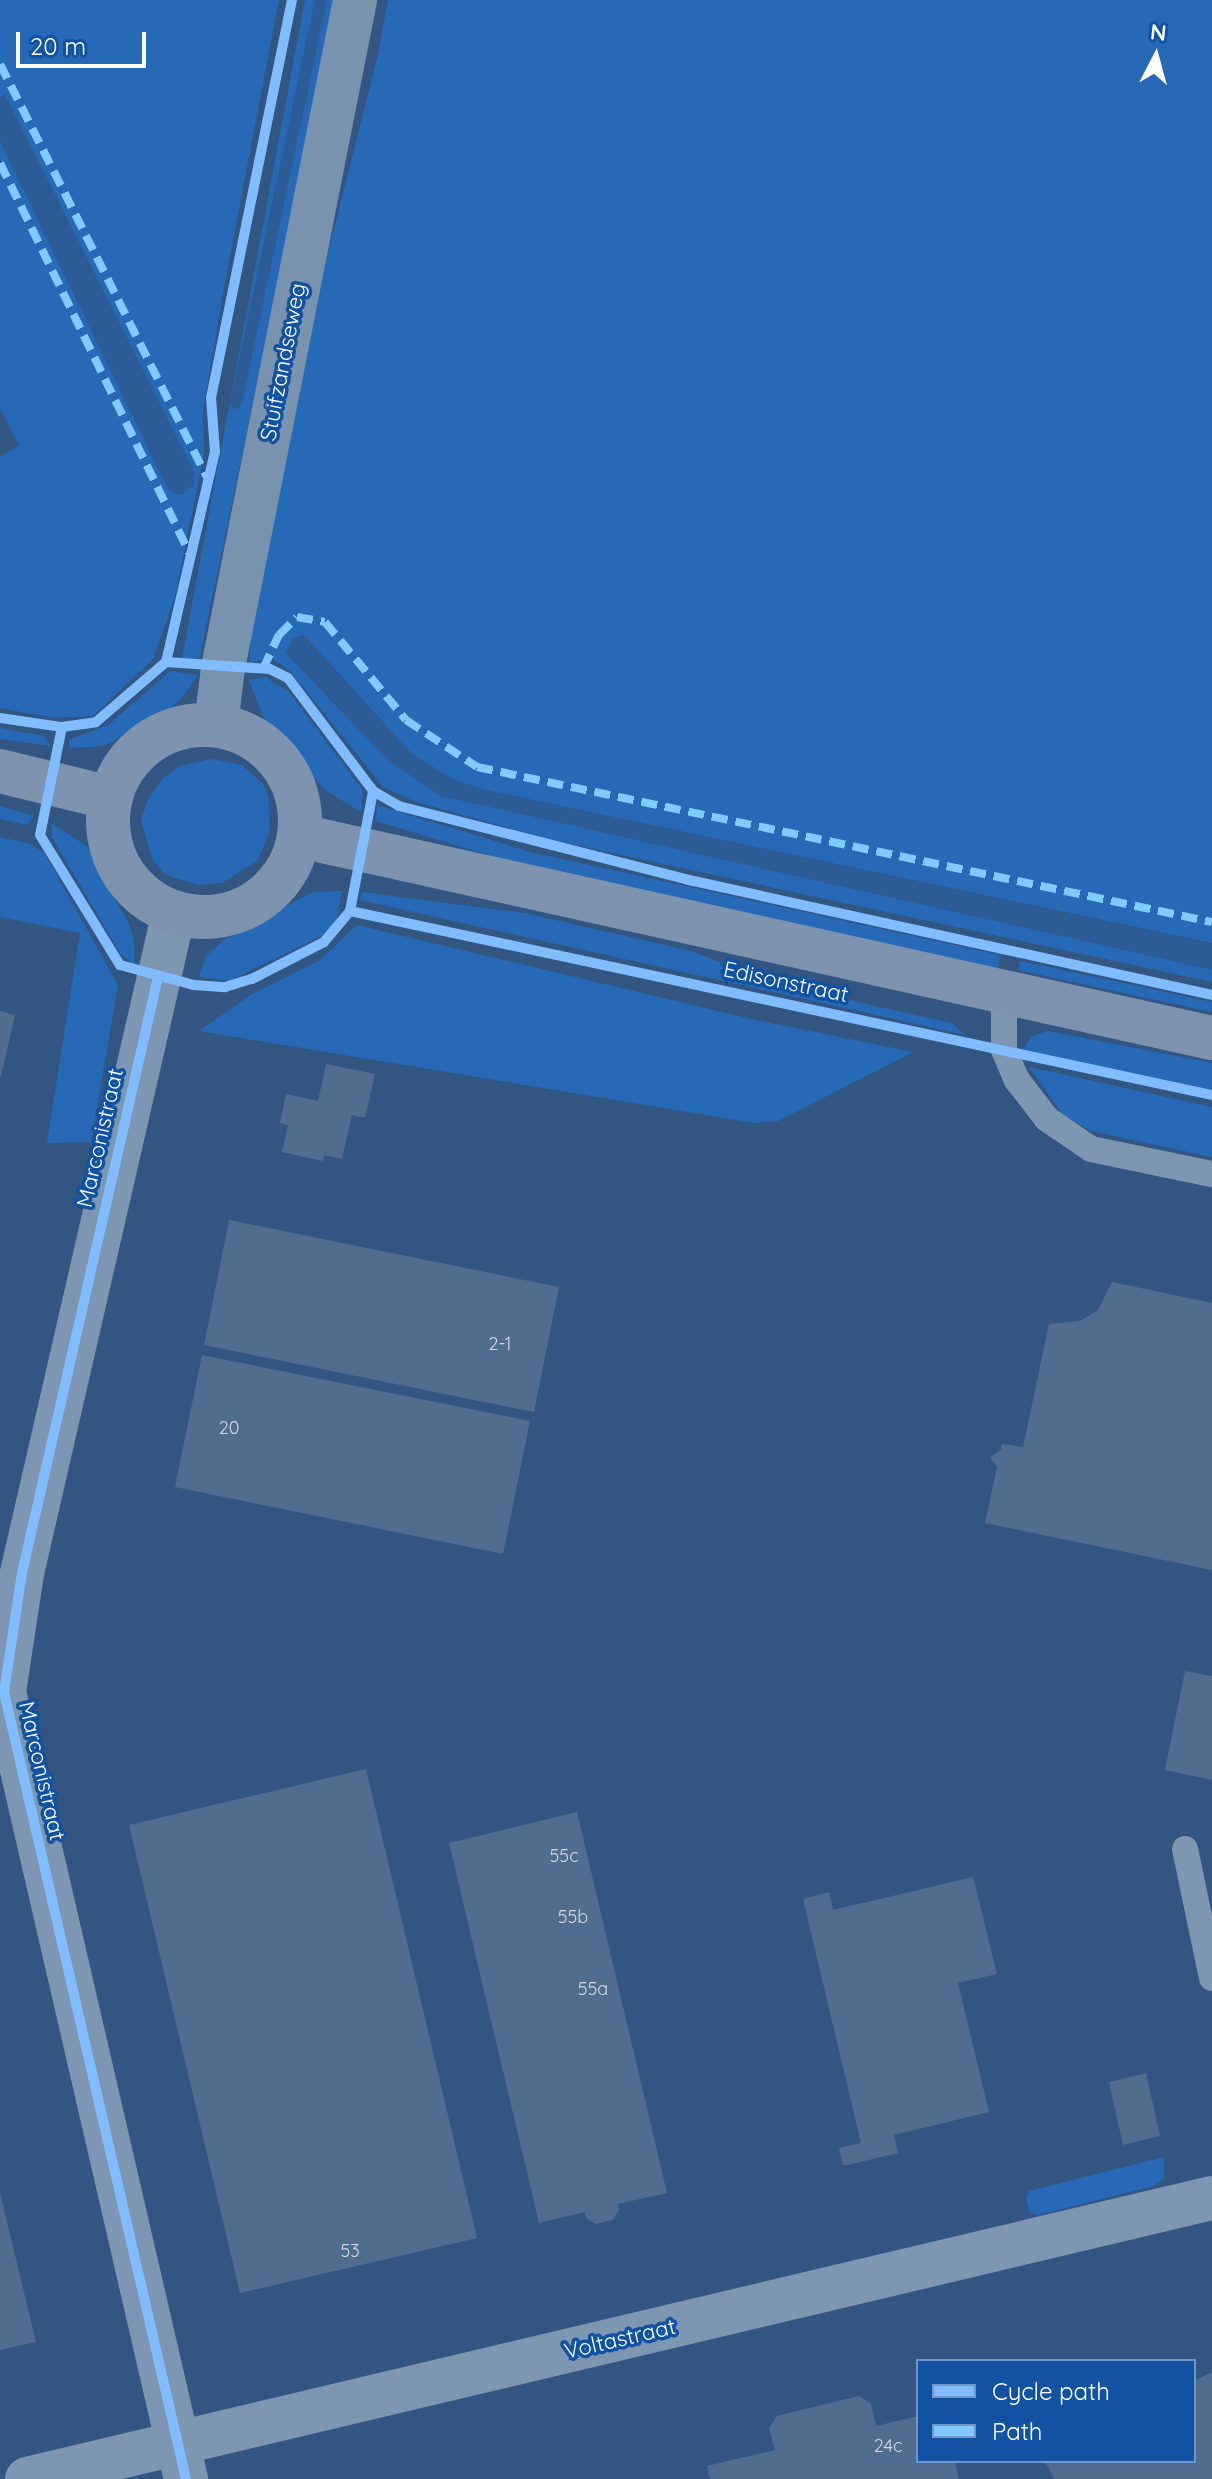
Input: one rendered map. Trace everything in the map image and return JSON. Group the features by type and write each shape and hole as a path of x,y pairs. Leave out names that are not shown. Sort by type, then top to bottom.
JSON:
{"main road":[{"path":"192,725 216,725 246,734 271,752 289,776 300,805 300,836 291,862 276,885 255,903 229,915 201,917 174,912 148,900 127,879 114,854 108,826 111,798 119,776 150,742 170,731 192,725"},
{"path":"0,771 111,798"},
{"name":"Edisonstraat","path":"300,836 1212,1038"}],"street":[{"name":"Stuifzandseweg","path":"216,725 223,668 355,0"},
{"name":"Marconistraat","path":"174,912 11,1571 4,1692 182,2462"},
{"name":"Voltastraat","path":"27,2479 182,2462 1212,2198"}],"lane":[{"path":"1004,994 1004,1050 1017,1080 1047,1119 1091,1149 1212,1174"},
{"path":"1185,1849 1212,1978"}],"shaded area":[{"path":"0,0 279,0 225,282 203,410 204,455 175,597 153,659 93,716 54,718 0,708 0,457 19,445 0,409 0,141 168,489 194,484 194,472 5,95 0,97"},
{"path":"305,0 337,0 199,661 182,658"},
{"path":"388,0 1212,0 1212,943 485,790 452,779 411,753 304,635 286,653 388,760 441,796 1212,965 1212,982 552,840 416,802 383,787 291,672 272,658 249,663 256,562 286,419 377,59"},
{"path":"5,95 194,472 194,484 184,493 178,495 168,489 0,141 0,97"},
{"path":"303,635 411,753 452,779 485,790 1212,944 1212,970 441,796 388,760 286,653 293,638"},
{"path":"170,671 198,675 181,699 166,712 104,746 69,748 69,740 110,724"},
{"path":"264,677 288,691 363,790 361,812 325,790 265,722 249,680"},
{"path":"0,728 44,736 51,746 0,739"},
{"path":"212,759 242,765 263,784 268,795 270,831 258,860 222,883 198,885 166,875 152,859 141,820 149,797 163,778 180,766"},
{"path":"377,805 530,852 1000,955 998,969 531,868 376,821"},
{"path":"0,806 34,816 27,825 0,819"},
{"path":"51,823 88,847 104,882 128,921 134,939 135,966 120,953 52,837"},
{"path":"0,837 31,844 45,854 118,985 91,1142 47,1143 80,933 0,917"},
{"path":"342,891 335,929 229,981 199,977 206,956 224,940 313,892"},
{"path":"362,892 524,913 691,951 778,984 951,1023 966,1035 360,900"},
{"path":"357,925 751,1019 913,1052 778,1121 754,1123 199,1031 254,993 319,961"},
{"path":"1020,961 1212,1002 1212,1012 1018,970"},
{"path":"1047,1031 1212,1063 1212,1090 1022,1051 1031,1037"},
{"path":"1029,1067 1212,1107 1212,1157 1091,1131 1064,1116"},
{"path":"1164,2157 1164,2178 1153,2186 1038,2215 1029,2212 1026,2197 1029,2191"}],"building":[{"path":"0,1011 15,1015 1,1076 0,1076"},
{"path":"326,1064 375,1074 365,1118 352,1115 342,1159 324,1155 323,1161 282,1152 288,1125 280,1123 286,1094 318,1101"},
{"path":"229,1220 559,1287 534,1412 204,1345"},
{"path":"1112,1282 1212,1303 1212,1570 985,1523 997,1467 990,1457 1001,1450 1002,1444 1023,1447 1049,1324 1080,1321 1098,1310"},
{"path":"202,1355 530,1421 503,1554 175,1487"},
{"path":"1185,1671 1212,1676 1212,1780 1165,1770"},
{"path":"366,1769 477,2238 240,2293 129,1825"},
{"path":"577,1812 667,2193 618,2204 619,2210 613,2220 596,2224 586,2218 585,2212 539,2223 449,1843"},
{"path":"973,1877 997,1974 958,1983 989,2112 894,2135 898,2153 843,2166 839,2148 861,2143 803,1899 829,1892 833,1910"},
{"path":"1146,2073 1160,2136 1123,2145 1109,2082"},
{"path":"0,2193 36,2342 0,2350"},
{"path":"1212,2372 1212,2479 1054,2479 1046,2463 1196,2463 1196,2380"},
{"path":"859,2396 871,2404 876,2426 916,2416 916,2463 955,2463 959,2479 710,2479 707,2466 775,2450 769,2428 777,2416"}],"waterway":[{"path":"236,403 321,0"}],"marked path":[{"path":"0,64 208,480"},
{"path":"0,163 190,555"},
{"path":"263,669 279,635 297,617 325,622 406,720 477,767 1212,922"}],"cycle path":[{"path":"166,662 215,452 211,398 292,0"},
{"path":"0,718 62,727 96,722 166,662 270,669 288,678 373,791 399,806 689,880 1212,995"},
{"path":"62,727 40,835 120,965 194,985 225,987 252,979 324,942 350,911 373,791"},
{"path":"350,911 1212,1095"},
{"path":"158,977 22,1573 4,1692 186,2479"}]}
